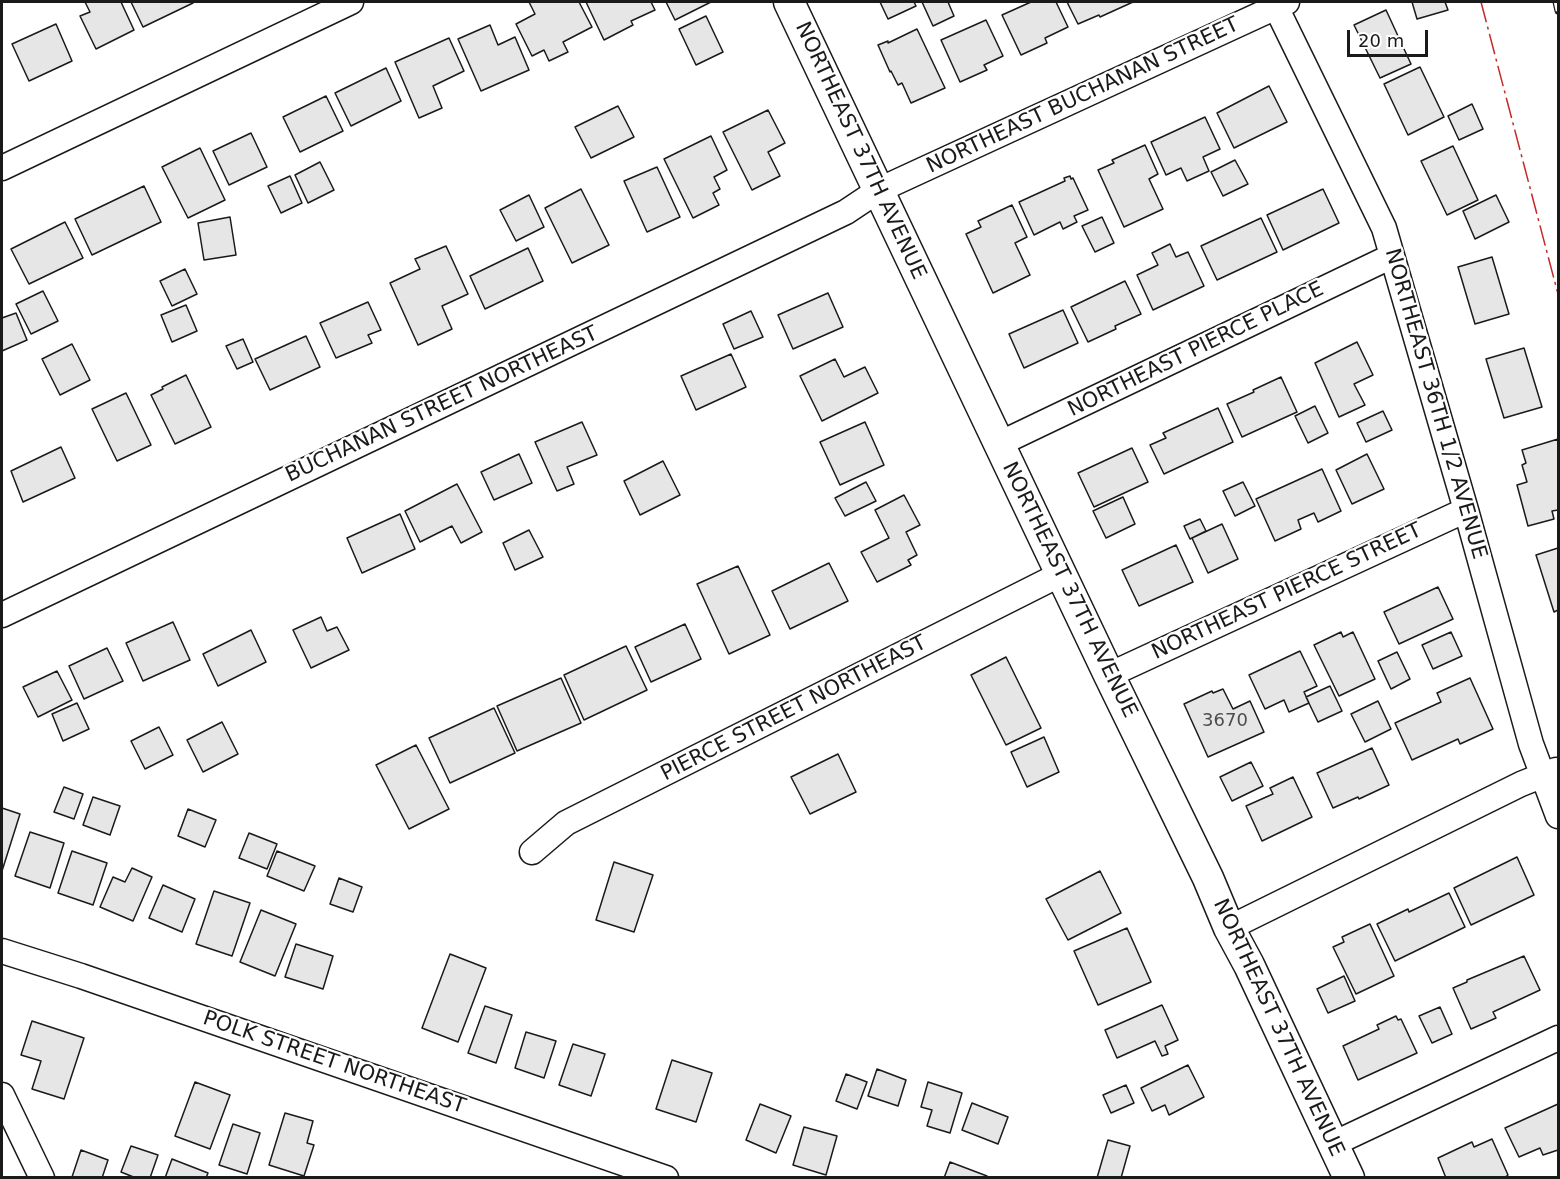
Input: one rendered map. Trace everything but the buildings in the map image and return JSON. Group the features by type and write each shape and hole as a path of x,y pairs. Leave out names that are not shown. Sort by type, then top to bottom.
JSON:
{"street":[{"path":"2,168 351,2"},
{"name":"NORTHEAST 37TH AVENUE","path":"789,2 1208,878 1228,928 1249,965 1348,1178"},
{"name":"NORTHEAST BUCHANAN STREET","path":"879,190 1281,4"},
{"name":"NORTHEAST 36TH 1/2 AVENUE","path":"1281,4 1384,228 1531,744 1551,772 1558,816"},
{"name":"BUCHANAN STREET NORTHEAST","path":"2,615 846,212 879,190"},
{"name":"NORTHEAST PIERCE PLACE","path":"999,444 1392,256"},
{"name":"NORTHEAST PIERCE STREET","path":"1109,675 1466,510"},
{"name":"PIERCE STREET NORTHEAST","path":"532,852 566,823 1061,574"},
{"path":"1228,928 1521,784 1551,772"},
{"name":"POLK STREET NORTHEAST","path":"2,951 81,976 666,1178"},
{"path":"1333,1144 1558,1038"},
{"path":"2,1095 42,1178"}],"railway":[{"path":"1556,2 1558,11"}],"power":[{"path":"1481,2 1558,294"}]}
